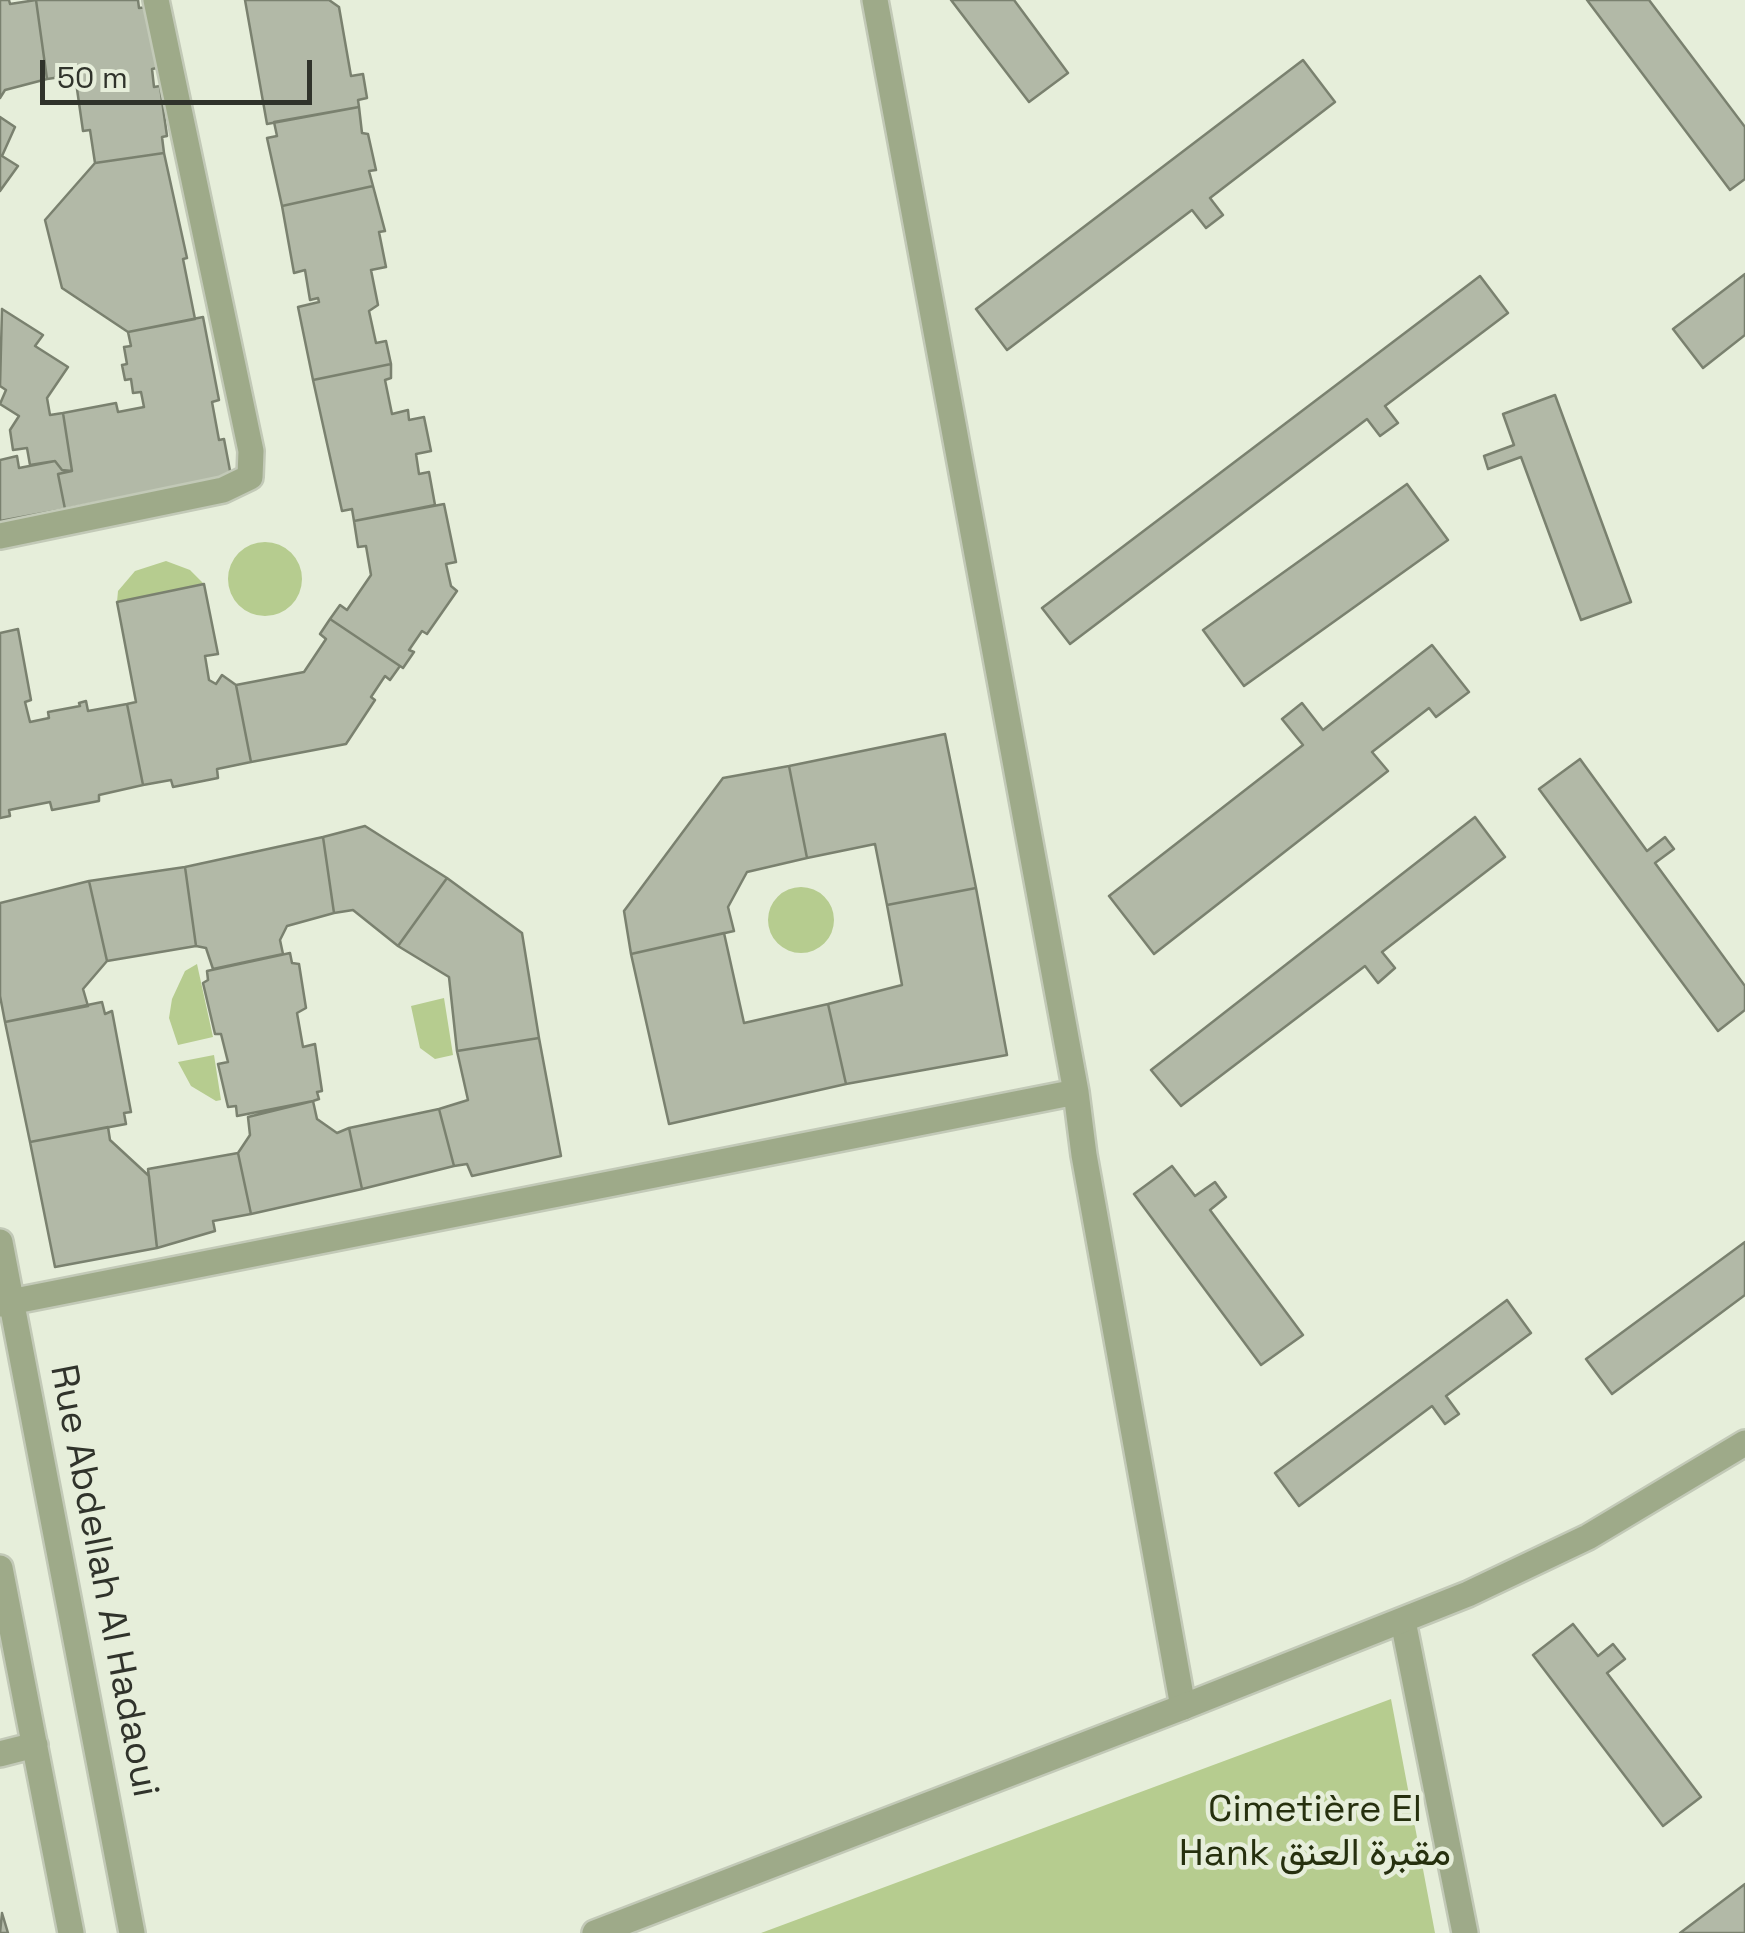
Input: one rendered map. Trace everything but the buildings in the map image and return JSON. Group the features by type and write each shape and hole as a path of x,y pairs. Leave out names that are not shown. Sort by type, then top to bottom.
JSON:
{"street":[{"path":"0,536 224,490 250,477 251,451 156,0"},
{"path":"875,0 1076,1092 1183,1708"},
{"path":"6,1303 1076,1092"},
{"name":"Rue Abdellah Al Hadaoui","path":"0,1242 6,1303 132,1933"},
{"path":"595,1933 1403,1621 1588,1537 1745,1443"},
{"path":"0,1568 71,1933"},
{"path":"1403,1621 1465,1933"},
{"path":"0,1754 34,1744"}],"green space":[{"path":"265,542 279,544 291,553 300,565 300,593 291,605 279,614 265,616 251,614 239,605 230,593 228,579 230,565 239,553 251,544"},
{"path":"166,561 190,570 204,584 117,602 118,591 135,571"},
{"path":"801,887 824,897 834,920 824,943 801,953 778,943 768,920 778,897"},
{"path":"197,964 213,1037 178,1045 169,1018 172,999 185,971"},
{"path":"444,998 453,1055 435,1059 420,1048 411,1006"},
{"path":"214,1055 221,1100 216,1101 191,1086 178,1062"},
{"name":"Cimetière El Hank مقبرة العنق","path":"1391,1699 1435,1933 761,1933"}]}
